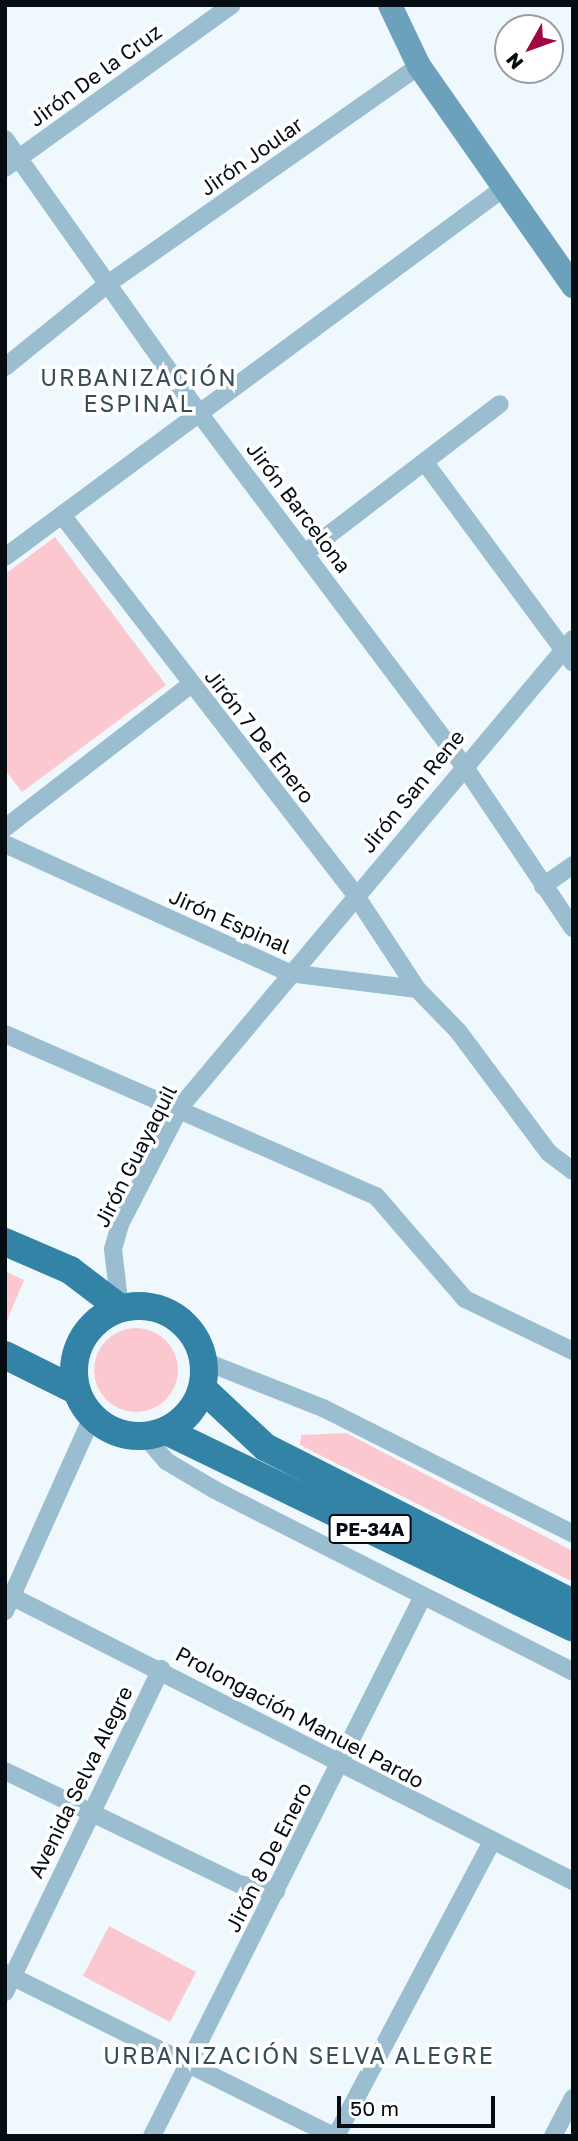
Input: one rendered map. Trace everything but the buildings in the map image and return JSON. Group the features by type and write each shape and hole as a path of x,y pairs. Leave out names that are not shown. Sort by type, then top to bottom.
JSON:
{"highway":[{"path":"5,1242 70,1270 120,1308"},
{"path":"92,1417 77,1391 79,1345 98,1320 120,1308 152,1307 181,1320 204,1361 203,1390 189,1415 156,1434"},
{"path":"5,1355 77,1391"},
{"name":"PE-34A","path":"203,1390 265,1447 573,1603"},
{"name":"PE-34A","path":"92,1417 117,1433 156,1434 573,1628"}],"main road":[{"path":"390,5 419,66 501,190 573,286"}],"street":[{"name":"Jirón De la Cruz","path":"12,163 232,5"},
{"name":"Jirón Joular","path":"5,367 109,283 419,66"},
{"name":"Jirón Barcelona","path":"5,139 12,163 109,283 200,413 462,763 573,928"},
{"path":"5,557 501,190"},
{"path":"305,553 426,464 500,404"},
{"path":"426,464 570,650"},
{"name":"Jirón 7 De Enero","path":"62,515 356,896 417,989"},
{"name":"Jirón San Rene","path":"289,973 356,896 462,763 570,650"},
{"path":"5,828 191,684"},
{"name":"Jirón Espinal","path":"5,845 289,973 417,989"},
{"path":"543,886 573,865"},
{"name":"Jirón Guayaquil","path":"120,1308 113,1249 120,1224 181,1106 289,973"},
{"path":"417,989 458,1031 549,1153 573,1171"},
{"path":"5,1034 181,1106 376,1196 465,1299 573,1351"},
{"path":"204,1361 323,1408 573,1534"},
{"path":"8,1600 92,1417"},
{"path":"156,1434 166,1461 215,1490 422,1598 573,1672"},
{"name":"Jirón 8 De Enero","path":"152,2136 342,1763 422,1598"},
{"name":"Prolongación Manuel Pardo","path":"8,1600 161,1669 491,1843 573,1881"},
{"name":"Avenida Selva Alegre","path":"8,1981 161,1669"},
{"path":"5,1771 89,1814 239,1884 276,1891"},
{"path":"8,1981 335,2136 491,1843"},
{"path":"552,2136 573,2098"}],"shaded area":[{"path":"55,537 166,685 22,792 5,770 5,574"},
{"path":"5,1271 24,1280 6,1323 5,1322"},
{"path":"128,1328 144,1328 160,1335 171,1346 178,1362 175,1386 166,1400 144,1412 128,1412 112,1405 101,1394 94,1378 94,1362 101,1346 112,1335"},
{"path":"346,1433 573,1551 573,1582 300,1445 301,1435"},
{"path":"109,1926 196,1972 170,2022 83,1976"}],"district":[{"name":"URBANIZACIÓN ESPINAL","path":"139,390"},
{"name":"URBANIZACIÓN SELVA ALEGRE","path":"299,2055"}]}
